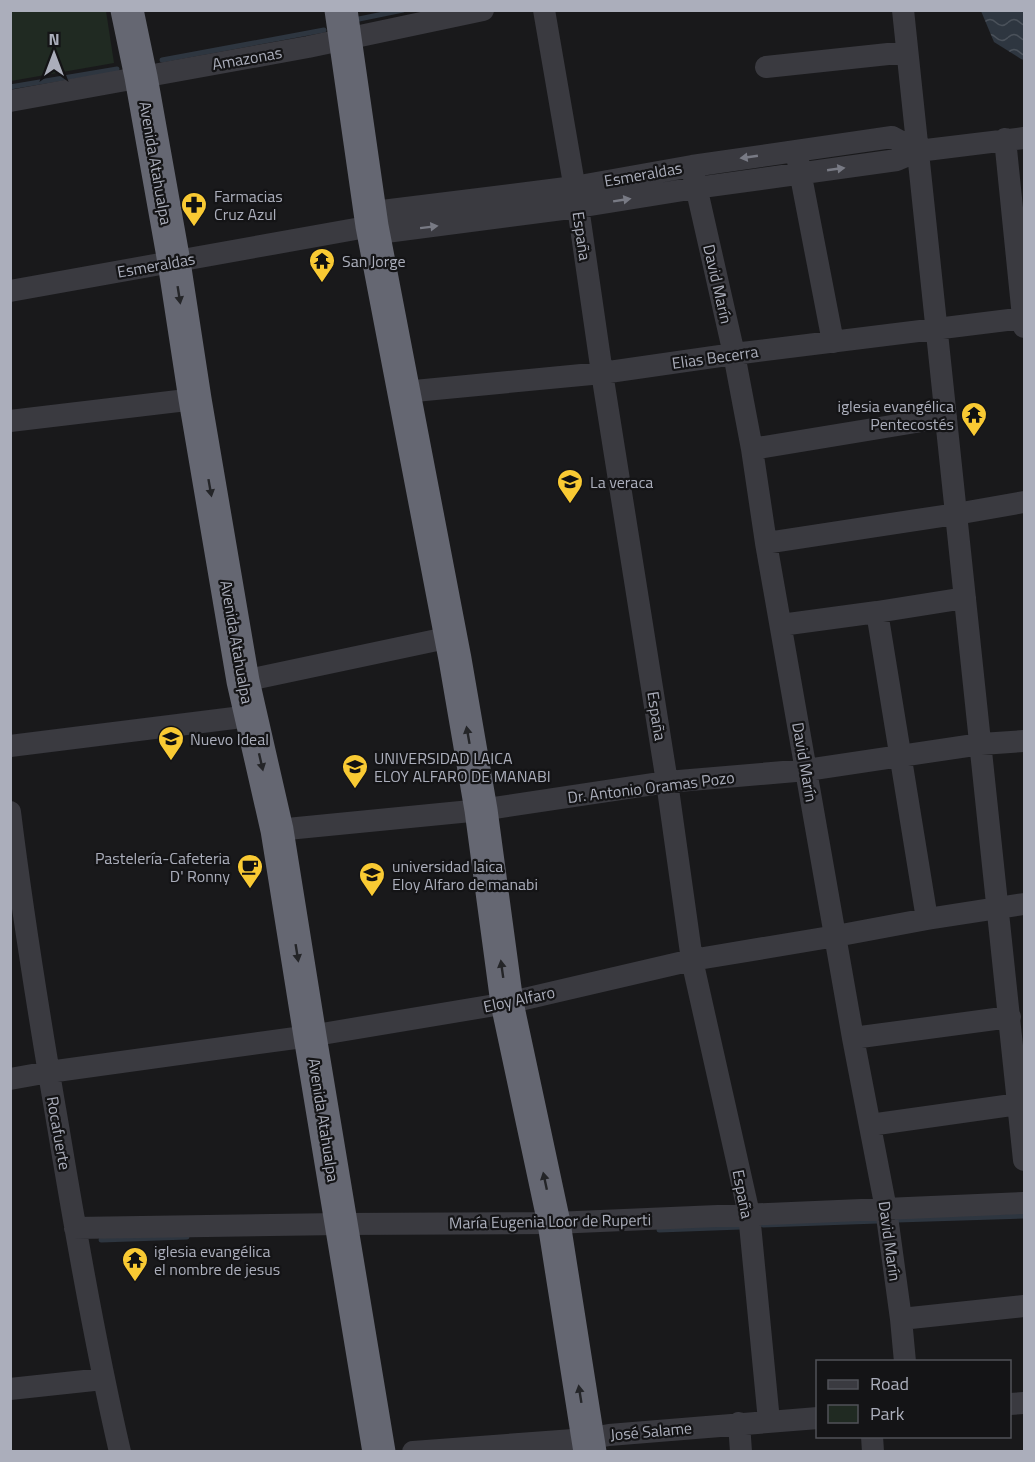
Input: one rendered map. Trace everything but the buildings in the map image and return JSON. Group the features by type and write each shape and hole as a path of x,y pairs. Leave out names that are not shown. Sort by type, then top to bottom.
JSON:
{"highway":[{"name":"Avenida Atahualpa","path":"127,10 174,262 243,681 277,830 340,1224 381,1451"},
{"path":"344,25 372,226 451,637 481,810 507,1003 554,1223 589,1445"}],"street":[{"name":"Amazonas","path":"10,101 141,77 344,25 483,10"},
{"name":"España","path":"544,10 576,197 667,782 692,960 749,1215 769,1421"},
{"path":"903,10 1024,1160"},
{"path":"766,67 908,52"},
{"name":"Esmeraldas","path":"10,291 372,226 386,232 576,197 692,166 892,137 918,151"},
{"name":"Esmeraldas","path":"576,197 696,188 801,174 897,160 918,151 1015,138"},
{"path":"1015,138 1024,321"},
{"path":"796,151 833,342"},
{"name":"David Marín","path":"692,166 734,354 752,449 766,543 853,1038 886,1209 905,1360"},
{"name":"Elias Becerra","path":"404,392 602,373 734,354 937,329 1024,321"},
{"path":"10,421 195,399"},
{"path":"752,449 946,417"},
{"path":"766,543 1024,502"},
{"path":"781,625 965,598"},
{"path":"877,612 927,918"},
{"path":"243,681 451,637"},
{"path":"10,746 250,716"},
{"name":"Dr. Antonio Oramas Pozo","path":"277,830 481,810 667,782 807,770 981,744 1024,741"},
{"name":"Rocafuerte","path":"10,812 14,862 75,1228 103,1378 120,1452"},
{"name":"Eloy Alfaro","path":"10,1079 310,1036 507,1003 692,960 927,918 1024,904"},
{"path":"853,1038 1010,1017"},
{"path":"870,1125 1018,1104"},
{"name":"María Eugenia Loor de Ruperti","path":"75,1228 554,1223 1024,1203"},
{"path":"901,1319 1024,1306"},
{"path":"10,1389 103,1378"},
{"name":"José Salame","path":"413,1452 589,1445 609,1435 816,1418"},
{"path":"739,1423 741,1452"}],"green space":[{"path":"11,10 106,11 114,63 11,81"}],"water":[{"path":"981,11 1024,11 1024,60 994,42"}],"waterway":[{"path":"359,19 403,10"},
{"path":"162,60 324,30"},
{"path":"10,87 117,69"},
{"path":"897,1220 1024,1216"},
{"path":"763,1225 878,1221"},
{"path":"659,1230 741,1227"},
{"path":"101,1240 187,1237"}],"place":[{"name":"Farmacias Cruz Azul","path":"194,228"},
{"name":"San Jorge","path":"322,284"},
{"name":"iglesia evangélica Pentecostés","path":"974,438"},
{"name":"La veraca","path":"570,505"},
{"name":"Nuevo Ideal","path":"171,762"},
{"name":"UNIVERSIDAD LAICA ELOY ALFARO DE MANABI","path":"355,790"},
{"name":"Pastelería-Cafeteria D' Ronny","path":"250,890"},
{"name":"universidad laica Eloy Alfaro de manabi","path":"372,898"},
{"name":"iglesia evangélica el nombre de jesus","path":"135,1283"}]}
